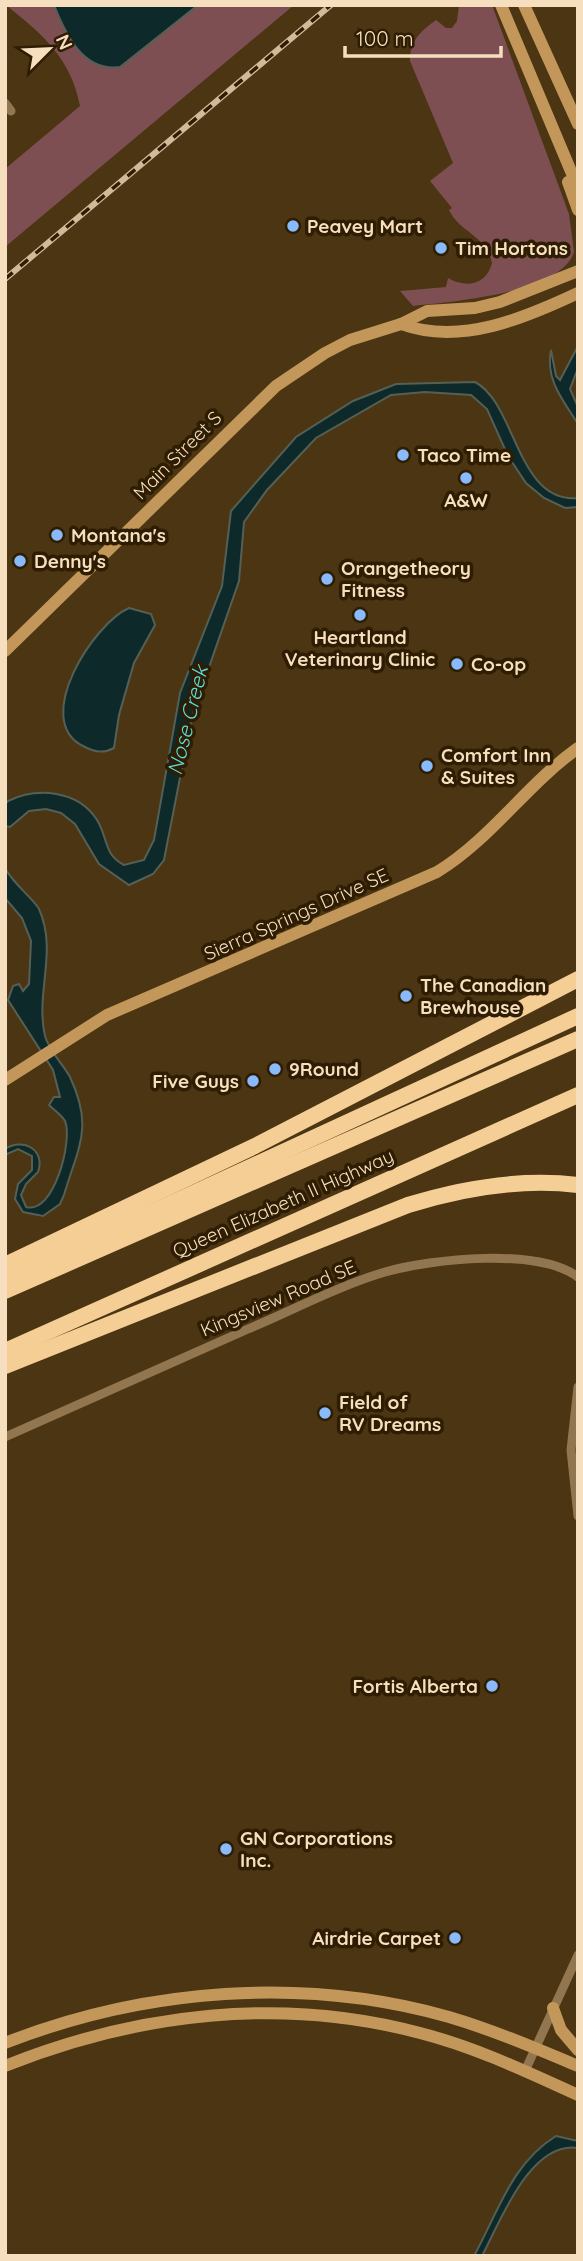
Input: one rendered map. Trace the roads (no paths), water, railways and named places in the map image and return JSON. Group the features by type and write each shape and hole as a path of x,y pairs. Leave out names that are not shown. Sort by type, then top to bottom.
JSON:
{"highway":[{"path":"5,1265 255,1146 578,979"},
{"path":"5,1280 578,1016"},
{"name":"Queen Elizabeth II Highway","path":"5,1291 578,1039"},
{"name":"Queen Elizabeth II Highway","path":"5,1350 578,1095"},
{"path":"5,1366 408,1205 442,1194 524,1182 578,1185"}],"main road":[{"path":"501,5 578,210"},
{"path":"524,5 578,124"},
{"path":"534,89 578,188"},
{"path":"550,284 578,261"},
{"name":"Main Street S","path":"5,651 276,386 325,353 351,340 401,324 427,311 488,305 550,284 578,271"},
{"name":"Main Street S","path":"401,324 415,329 449,331 496,325 535,313 578,293"},
{"path":"535,313 578,303"},
{"name":"Sierra Springs Drive SE","path":"5,1080 107,1015 437,872 482,839 517,801 578,748"},
{"path":"5,2043 61,2023 141,2004 209,1995 269,1993 335,1996 412,2008 459,2021 578,2066"},
{"path":"553,2008 561,2030 578,2050"},
{"path":"5,2066 72,2041 144,2024 212,2015 286,2013 355,2019 421,2033 525,2071 578,2095"}],"street":[{"path":"5,103 11,111"},
{"name":"Kingsview Road SE","path":"5,1437 383,1273 457,1261 516,1260 564,1269 578,1277"},
{"path":"578,1387 570,1450 578,1517"},
{"path":"525,2071 578,1955"}],"water":[{"path":"54,5 198,5 120,67 107,67 96,64 78,49 64,28"},
{"path":"578,346 578,368 570,389 578,407 578,424 553,380 550,361 551,350 556,376 560,380"},
{"name":"Nose Creek","path":"475,382 489,393 529,469 542,485 558,496 578,498 578,507 565,508 544,498 526,483 508,456 487,409 471,395 425,392 391,395 316,438 267,490 244,522 239,581 192,716 164,860 153,874 129,885 99,864 75,824 61,813 46,809 29,811 10,827 5,826 5,804 8,801 31,794 56,794 79,802 89,810 97,820 109,850 117,861 124,865 144,860 154,840 180,693 222,586 231,511 296,437 353,401 396,384"},
{"path":"129,608 151,614 155,625 134,663 119,715 114,748 95,751 83,746 69,733 63,716 65,695 85,651 115,617"},
{"path":"5,868 39,909 47,941 43,1004 45,1036 70,1077 81,1110 81,1137 64,1195 60,1204 43,1216 23,1212 15,1199 18,1184 32,1170 32,1156 18,1149 5,1155 5,1149 19,1144 25,1145 39,1157 38,1172 26,1184 21,1195 26,1207 36,1206 45,1200 59,1174 64,1159 67,1130 64,1119 49,1105 54,1097 60,1097 53,1070 8,1000 13,986 19,984 23,991 29,984 31,941 22,918 5,898"},
{"path":"556,2136 578,2141 578,2148 561,2149 545,2157 531,2170 508,2205 482,2256 474,2256 517,2174 541,2147"}],"railway":[{"path":"5,279 331,5"}],"place":[{"name":"Peavey Mart","path":"293,226"},
{"name":"Tim Hortons","path":"441,248"},
{"name":"Taco Time","path":"403,455"},
{"name":"A&W","path":"466,478"},
{"name":"Montana's","path":"57,535"},
{"name":"Denny's","path":"20,561"},
{"name":"Orangetheory Fitness","path":"327,579"},
{"name":"Heartland Veterinary Clinic","path":"360,615"},
{"name":"Co-op","path":"457,664"},
{"name":"Comfort Inn & Suites","path":"427,766"},
{"name":"The Canadian Brewhouse","path":"406,996"},
{"name":"9Round","path":"275,1069"},
{"name":"Five Guys","path":"253,1081"},
{"name":"Field of RV Dreams","path":"325,1413"},
{"name":"Fortis Alberta","path":"492,1686"},
{"name":"GN Corporations Inc.","path":"226,1849"},
{"name":"Airdrie Carpet","path":"455,1938"}]}
